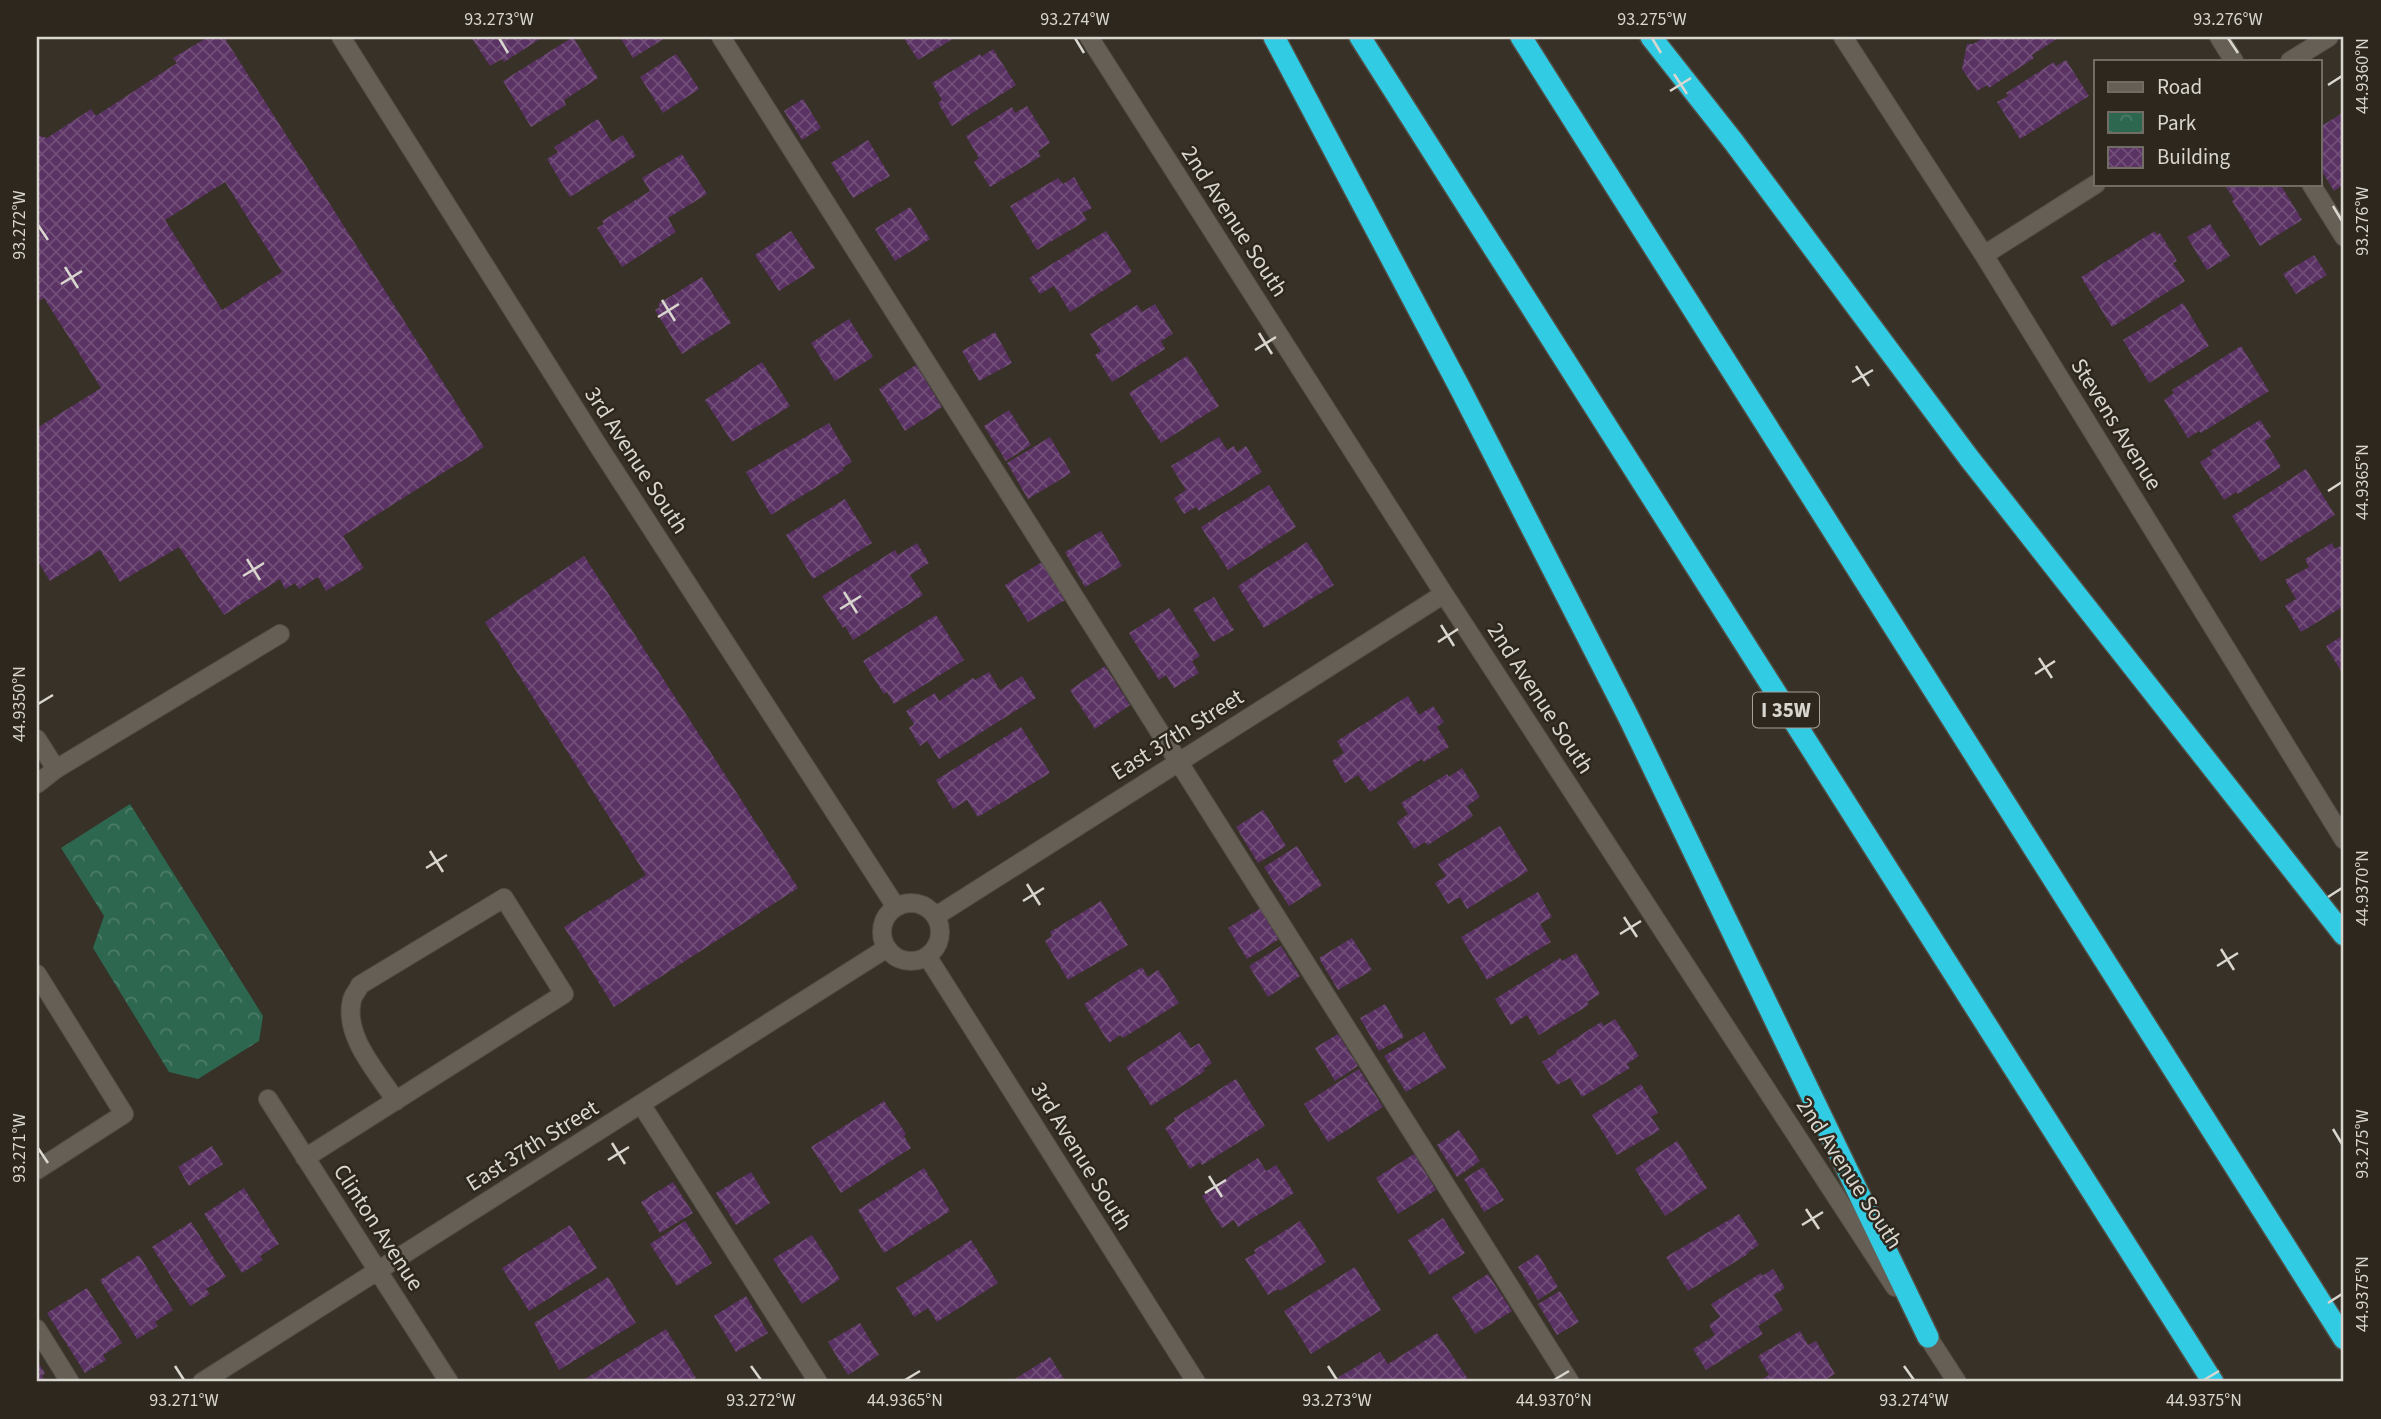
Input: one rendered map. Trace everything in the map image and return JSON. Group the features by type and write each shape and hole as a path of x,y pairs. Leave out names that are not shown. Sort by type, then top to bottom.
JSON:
{"highway":[{"path":"1274,37 1461,390 1629,718 1928,1338"},
{"name":"I 35W","path":"1360,37 2213,1382"},
{"path":"1521,37 2344,1339"},
{"path":"1651,37 1733,141 1969,458 2344,935"}],"street":[{"name":"3rd Avenue South","path":"341,37 592,436 895,907"},
{"path":"721,37 1570,1382"},
{"name":"2nd Avenue South","path":"1089,37 1444,594 1957,1382"},
{"name":"Stevens Avenue","path":"1843,37 1984,255 2344,840"},
{"path":"2219,37 2233,60"},
{"path":"2292,60 2329,37"},
{"path":"1984,255 2094,185"},
{"path":"2312,186 2344,237"},
{"name":"East 37th Street","path":"936,916 1444,594"},
{"path":"37,784 56,769 280,634"},
{"path":"37,738 56,769"},
{"path":"305,1158 396,1101 564,994 504,898 360,985 352,999 351,1021 358,1041 396,1101"},
{"path":"913,902 930,909 936,916 940,934 934,950 927,956 909,961 893,954 887,948 883,940 884,921 895,907 913,902"},
{"name":"East 37th Street","path":"202,1382 887,948"},
{"name":"3rd Avenue South","path":"927,956 1196,1382"},
{"path":"37,974 124,1114 37,1170"},
{"name":"Clinton Avenue","path":"268,1099 449,1382"},
{"path":"642,1104 818,1382"},
{"path":"37,1329 70,1382"}],"green space":[{"path":"130,804 263,1016 259,1041 198,1079 169,1072 93,948 104,916 61,848"}],"building":[{"path":"208,37 224,37 484,447 343,536 364,568 326,591 318,577 299,589 295,583 285,589 280,579 224,615 179,547 120,582 100,550 50,581 37,560 37,428 101,388 44,298 37,302 37,135 47,138 91,109 96,116 177,63 173,58","holes":["225,182 282,272 222,310 165,220"]},
{"path":"471,37 543,37 504,62 502,59 490,66"},
{"path":"573,37 598,78 564,100 566,105 531,127 503,81"},
{"path":"620,37 667,37 633,58"},
{"path":"903,37 956,37 918,60"},
{"path":"1985,37 2060,37 1989,88 1987,85 1977,91 1962,69 1967,44 1973,44"},
{"path":"993,49 1016,85 952,126 938,103 942,100 932,83"},
{"path":"676,54 699,89 663,113 640,77"},
{"path":"2066,60 2089,96 2020,139 1997,102 2008,96 2006,93 2054,62 2056,66"},
{"path":"803,99 821,128 802,140 784,111"},
{"path":"1027,106 1050,143 1038,151 1041,156 990,187 974,162 979,158 966,136 1012,107 1015,113"},
{"path":"2344,112 2344,184 2334,191 2322,171 2322,126"},
{"path":"598,119 612,142 623,135 636,156 570,197 547,159 558,152 554,147"},
{"path":"868,140 890,176 853,198 831,163"},
{"path":"682,154 707,194 668,218 676,232 622,267 597,228 604,224 602,221 650,191 642,178"},
{"path":"1074,177 1092,208 1082,213 1087,220 1037,250 1010,206 1058,178 1063,184"},
{"path":"2281,186 2302,220 2260,246 2226,187"},
{"path":"910,207 930,239 895,261 875,229"},
{"path":"2210,224 2230,256 2207,270 2187,237"},
{"path":"791,231 815,268 779,291 755,255"},
{"path":"1106,231 1132,272 1070,312 1054,286 1040,294 1029,278"},
{"path":"2155,231 2157,235 2160,233 2177,261 2173,263 2185,281 2112,327 2081,277"},
{"path":"2314,255 2327,275 2296,294 2283,274"},
{"path":"702,277 731,323 682,354 655,310 660,307 658,304"},
{"path":"2183,303 2209,346 2149,383 2123,340"},
{"path":"1155,304 1173,334 1161,341 1165,349 1112,382 1095,355 1101,351 1090,334 1137,305 1142,312"},
{"path":"849,319 873,357 835,381 811,343"},
{"path":"995,332 1012,363 979,381 962,351"},
{"path":"2241,346 2269,391 2201,433 2199,431 2188,438 2164,400 2174,393 2172,390"},
{"path":"1187,356 1219,406 1161,443 1129,393"},
{"path":"762,362 790,406 732,442 705,400"},
{"path":"916,365 942,407 905,431 879,389"},
{"path":"1009,410 1031,445 1006,461 984,426"},
{"path":"2260,420 2271,437 2265,441 2281,467 2224,500 2200,462 2213,454 2210,451"},
{"path":"829,423 852,462 842,468 844,470 771,515 746,472"},
{"path":"1050,437 1071,473 1028,499 1007,463"},
{"path":"1219,437 1227,450 1234,446 1237,452 1246,446 1262,472 1199,511 1196,507 1184,514 1174,498 1186,490 1171,466"},
{"path":"2306,469 2335,515 2261,562 2232,516"},
{"path":"1269,485 1296,527 1228,570 1201,527"},
{"path":"845,499 872,543 813,579 786,535"},
{"path":"1101,531 1122,566 1085,587 1065,552"},
{"path":"1307,542 1334,585 1264,628 1238,586"},
{"path":"917,543 929,563 910,575 923,595 853,640 822,596 895,550 898,555"},
{"path":"2332,543 2335,549 2344,544 2344,606 2301,632 2285,606 2296,599 2285,580 2309,567 2305,559"},
{"path":"584,556 798,888 614,1007 564,927 646,875 485,622"},
{"path":"1042,562 1065,600 1028,622 1005,585"},
{"path":"1214,597 1234,630 1213,642 1193,609"},
{"path":"1169,608 1200,656 1192,661 1199,673 1174,688 1166,675 1159,680 1129,633"},
{"path":"936,615 964,660 894,704 887,692 884,694 863,661"},
{"path":"2344,635 2344,676 2326,646"},
{"path":"1105,666 1130,705 1095,729 1070,690"},
{"path":"989,672 1000,690 1022,676 1036,698 939,759 927,741 920,746 909,728 914,724 906,711 935,693 939,701 973,678 975,680"},
{"path":"1408,696 1419,715 1433,706 1444,722 1437,727 1449,747 1424,762 1422,759 1370,792 1358,775 1345,783 1332,761 1344,753 1337,741"},
{"path":"1021,727 1050,773 978,817 967,800 953,809 936,780"},
{"path":"1462,768 1480,797 1467,806 1473,816 1428,845 1425,842 1414,849 1397,822 1408,814 1401,803 1447,774 1449,777"},
{"path":"1263,810 1286,846 1258,863 1236,827"},
{"path":"1500,826 1528,871 1467,909 1460,897 1448,904 1435,883 1446,876 1438,864"},
{"path":"1297,846 1322,885 1289,906 1264,867"},
{"path":"1538,892 1552,917 1540,924 1551,942 1487,980 1461,937"},
{"path":"1101,901 1128,945 1068,980 1045,941 1052,936 1050,932"},
{"path":"1261,908 1279,939 1247,959 1228,928"},
{"path":"1352,938 1372,970 1338,990 1319,958"},
{"path":"1281,946 1300,976 1268,997 1249,966"},
{"path":"1576,953 1600,994 1587,1002 1589,1005 1539,1035 1527,1015 1511,1025 1495,999 1560,958 1562,961"},
{"path":"1142,967 1148,977 1158,970 1179,1003 1123,1038 1120,1035 1109,1043 1084,1004"},
{"path":"1385,1004 1404,1037 1379,1051 1360,1018"},
{"path":"1615,1019 1639,1056 1627,1064 1630,1068 1582,1097 1570,1078 1557,1085 1542,1062 1601,1022 1604,1026"},
{"path":"1180,1032 1191,1048 1199,1043 1212,1063 1203,1069 1205,1071 1151,1106 1126,1067"},
{"path":"1424,1032 1446,1068 1406,1092 1384,1056"},
{"path":"1338,1034 1358,1066 1335,1081 1315,1048"},
{"path":"1359,1069 1383,1107 1328,1142 1304,1104"},
{"path":"1236,1079 1265,1126 1202,1165 1200,1162 1190,1169 1165,1128 1175,1121 1174,1118"},
{"path":"1641,1084 1658,1113 1651,1117 1660,1130 1617,1155 1592,1115"},
{"path":"884,1101 906,1134 904,1136 911,1148 841,1193 811,1147"},
{"path":"1459,1130 1480,1161 1457,1177 1437,1145"},
{"path":"1677,1141 1707,1188 1665,1216 1635,1169"},
{"path":"212,1146 223,1164 189,1186 178,1167"},
{"path":"1414,1154 1436,1190 1398,1214 1376,1178"},
{"path":"1258,1158 1266,1171 1276,1165 1294,1193 1238,1227 1234,1220 1222,1228 1202,1196"},
{"path":"1483,1167 1504,1200 1484,1212 1464,1179"},
{"path":"924,1168 950,1211 884,1253 858,1210"},
{"path":"751,1172 770,1203 736,1225 716,1193"},
{"path":"673,1182 693,1213 660,1233 641,1202"},
{"path":"244,1188 279,1244 260,1256 263,1260 242,1273 204,1214"},
{"path":"1739,1214 1759,1245 1688,1291 1666,1257"},
{"path":"1443,1218 1465,1253 1430,1275 1408,1240"},
{"path":"685,1221 712,1263 677,1286 650,1244"},
{"path":"1300,1221 1326,1262 1280,1291 1278,1289 1268,1295 1245,1259 1256,1253 1254,1250"},
{"path":"191,1222 226,1277 206,1289 210,1294 190,1306 152,1247"},
{"path":"570,1225 597,1268 529,1311 502,1268"},
{"path":"812,1235 840,1279 802,1304 773,1259"},
{"path":"971,1240 998,1283 937,1322 928,1308 914,1317 896,1288"},
{"path":"1538,1254 1558,1287 1538,1300 1518,1267"},
{"path":"139,1255 173,1310 155,1322 158,1326 137,1339 100,1280"},
{"path":"1355,1267 1381,1310 1311,1354 1284,1311"},
{"path":"1773,1269 1785,1288 1774,1295 1783,1310 1758,1326 1763,1334 1706,1370 1693,1349 1715,1335 1709,1325 1720,1317 1711,1304 1761,1273 1762,1276"},
{"path":"1488,1274 1512,1311 1475,1334 1452,1297"},
{"path":"608,1277 636,1323 559,1370 534,1323"},
{"path":"87,1288 122,1343 103,1355 106,1360 85,1373 47,1313"},
{"path":"1560,1291 1579,1322 1557,1335 1538,1304"},
{"path":"746,1296 768,1333 736,1352 714,1316"},
{"path":"860,1323 879,1355 848,1375 828,1342"},
{"path":"666,1329 696,1378 689,1382 580,1382"},
{"path":"1800,1331 1808,1345 1816,1341 1835,1374 1821,1382 1757,1382 1769,1375 1758,1356"},
{"path":"1437,1333 1470,1382 1331,1382 1380,1352 1388,1364"},
{"path":"1050,1357 1066,1382 1010,1382"},
{"path":"37,1361 45,1373 42,1376 46,1382 37,1382"}]}
